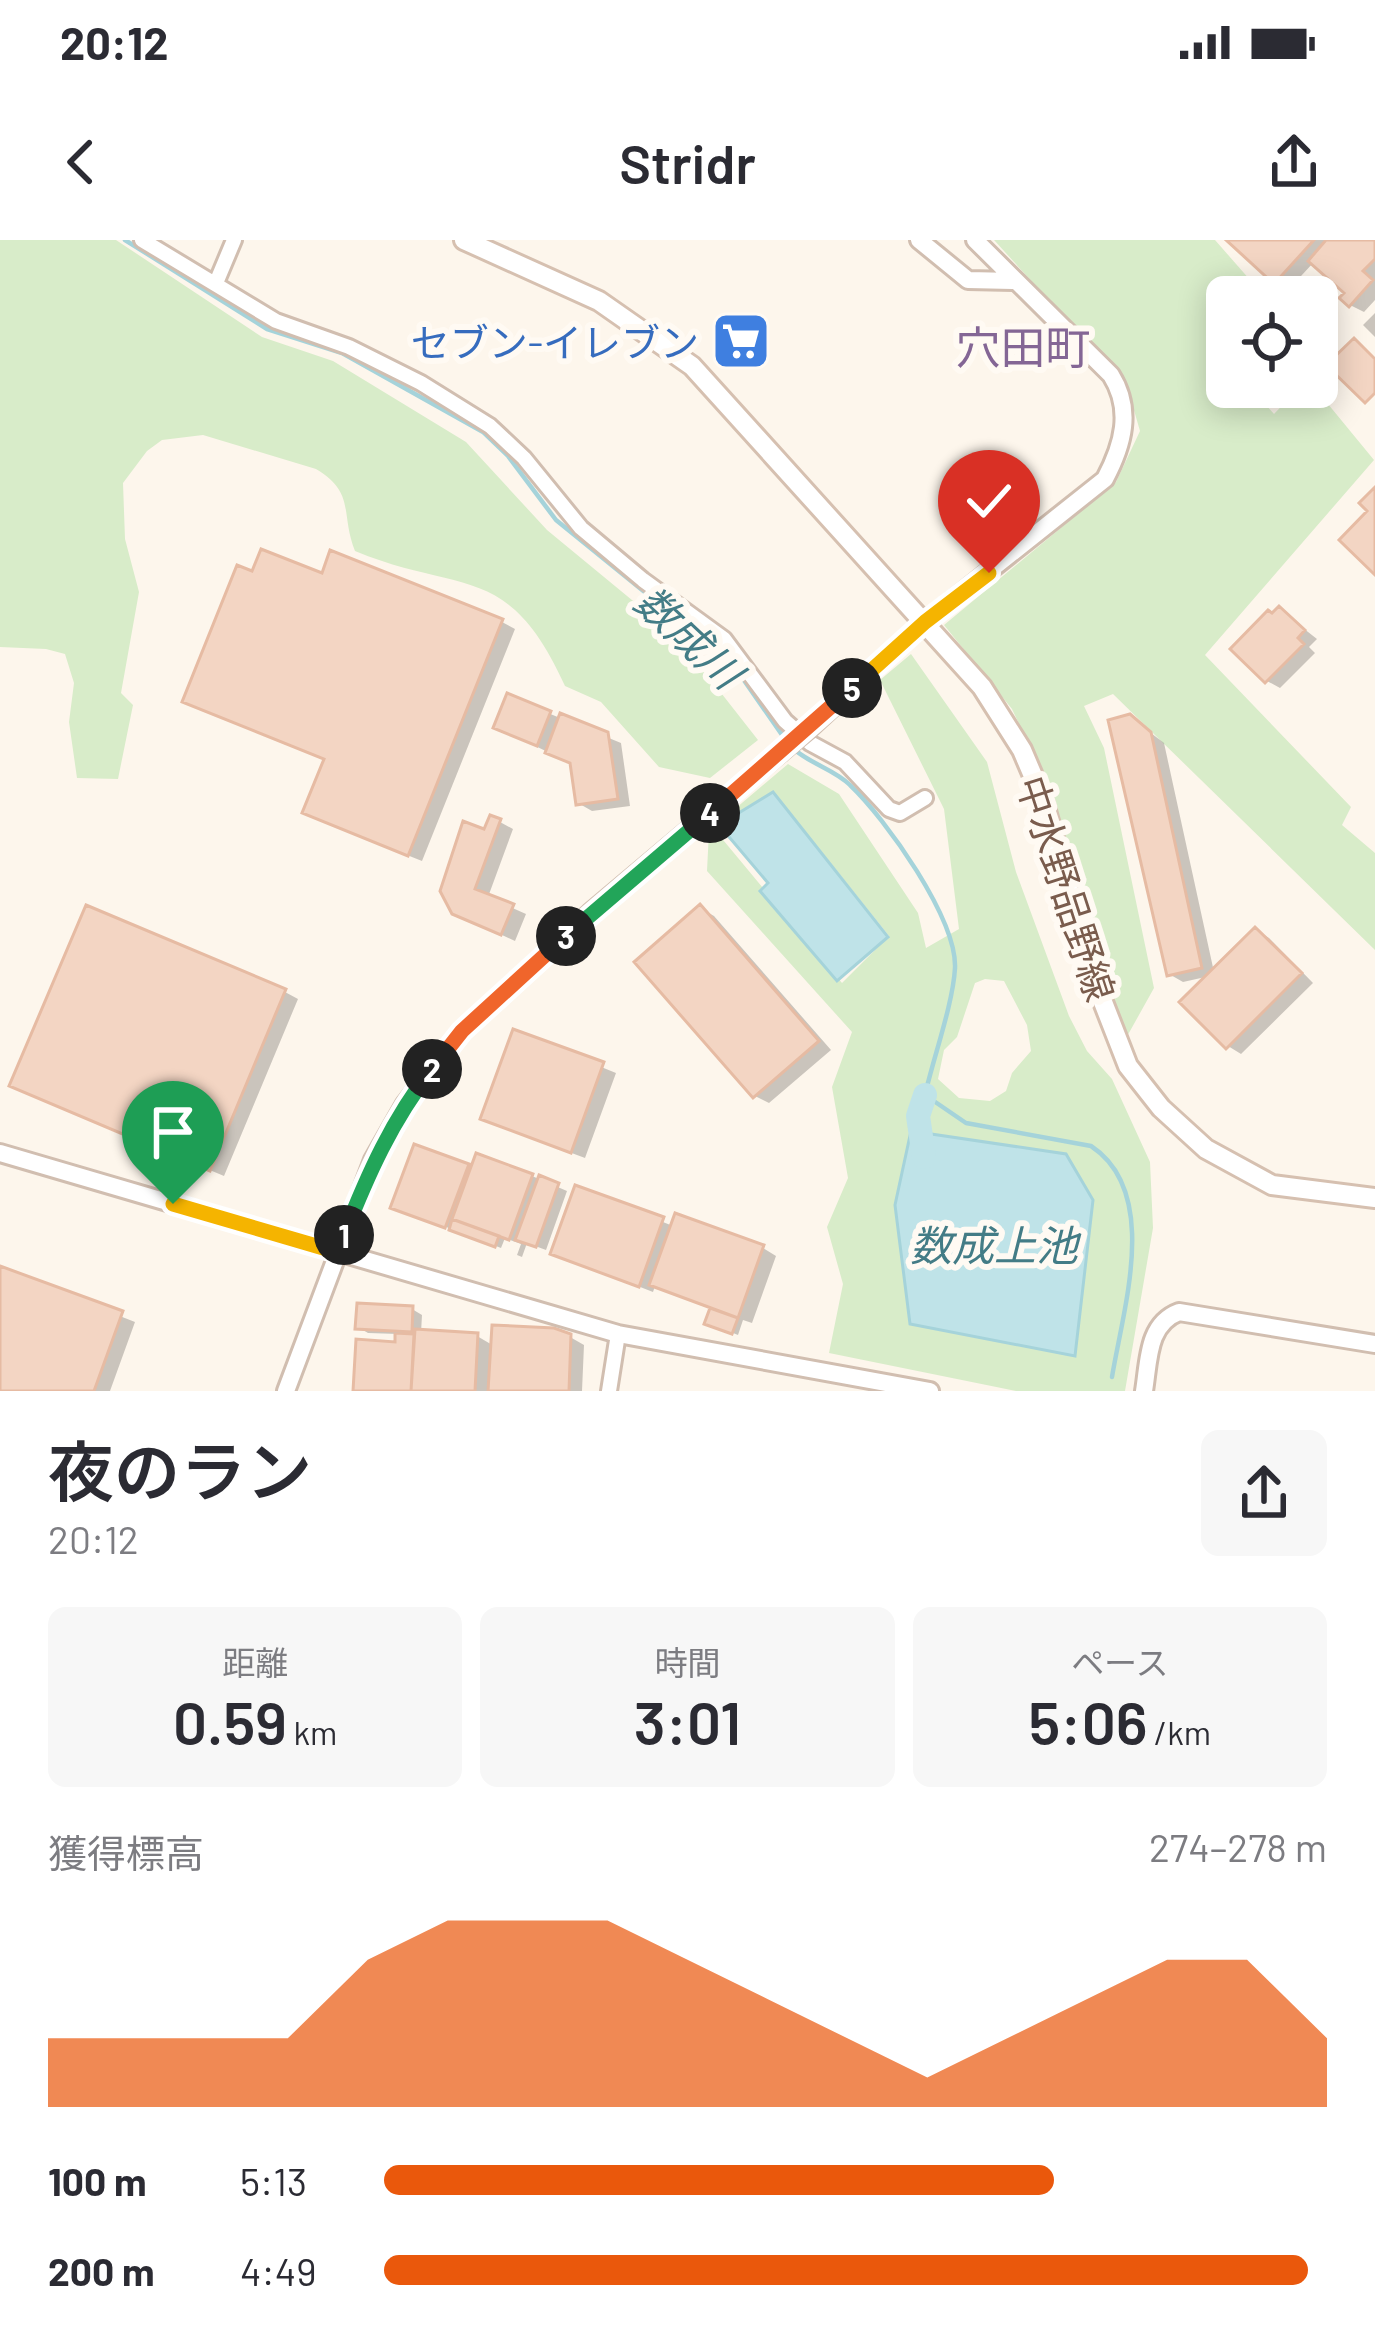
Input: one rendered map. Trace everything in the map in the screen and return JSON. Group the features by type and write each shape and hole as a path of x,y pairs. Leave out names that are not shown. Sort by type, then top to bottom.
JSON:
{"main road":[{"name":"中水野品野線","path":"464,240 599,301 692,366 982,687 1022,750 1042,797 1096,984 1128,1066 1161,1108 1206,1149 1272,1185 1375,1198"}],"street":[{"path":"142,240 276,321 350,347 422,383 490,427 524,458 581,528 724,639 784,721 844,762 889,809 900,813 925,798"},
{"path":"216,284 235,240"},
{"path":"919,240 968,280 1013,281"},
{"path":"286,1391 384,1141 405,1104 462,1031 925,622 1105,479 1125,430 1123,393 975,240"},
{"path":"0,1154 618,1334 930,1391"},
{"path":"1144,1391 1156,1328 1164,1317 1179,1312 1375,1344"},
{"path":"609,1391 618,1334"}],"green space":[{"path":"0,240 116,240 262,337 333,361 466,442 547,530 678,638 758,740 710,778 659,767 601,702 565,686 544,646 523,618 501,600 478,588 355,551 342,495 329,478 316,469 203,435 162,440 147,451 123,483 125,539 139,592 121,693 133,705 118,779 77,778 69,722 74,683 65,654 0,647"},
{"path":"994,240 1215,240 1247,276 1206,276 1206,408 1269,408 1274,414 1280,408 1331,408 1374,460 1205,655 1351,807 1342,825 1375,853 1375,950 1113,694 1084,706 1104,748 1154,988 1125,1040 1046,781 1012,709 944,625 1116,482 1140,431 1127,386"},
{"path":"911,654 987,762 1016,872 1069,1016 1087,1051 1112,1079 1150,1162 1153,1228 1125,1391 1016,1391 829,1353 843,1284 827,1227 848,1178 832,1087 852,1032 707,871 709,831 788,764 839,794 918,913 926,948 959,929 944,809 880,680","holes":["773,791 889,936 842,983 719,835","1004,981 1027,1025 1031,1051 1012,1073 1006,1091 990,1101 959,1098 938,1079 944,1050 957,1037 975,983"]}],"water":[{"path":"773,792 888,937 837,981 760,891 768,883 719,825"},
{"name":"数成上池","path":"911,1131 1066,1154 1093,1200 1075,1356 910,1324 895,1205"}],"building":[{"path":"1226,240 1314,240 1281,276 1265,276"},
{"path":"1326,240 1375,240 1375,259 1363,271 1373,280 1349,307 1339,298 1344,293 1338,288 1338,276 1325,276 1308,261"},
{"path":"1354,338 1375,359 1375,393 1365,403 1338,377 1338,353"},
{"path":"1375,487 1375,575 1339,540 1367,511 1359,503"},
{"path":"261,549 322,573 330,550 503,619 408,856 302,813 324,759 182,702 237,565 252,571"},
{"path":"1279,606 1305,630 1298,638 1304,644 1265,683 1230,649 1268,610 1272,613"},
{"path":"507,693 551,711 537,746 493,728"},
{"path":"560,713 608,732 618,799 576,805 570,763 545,753"},
{"path":"1130,714 1151,732 1202,968 1167,976 1108,720"},
{"path":"490,815 501,819 475,889 514,904 501,935 452,914 440,891 463,821 484,829"},
{"path":"700,904 819,1041 753,1098 634,962"},
{"path":"86,905 286,989 210,1171 9,1086"},
{"path":"1255,927 1302,973 1226,1049 1179,1002"},
{"path":"513,1029 604,1062 571,1153 480,1119"},
{"path":"414,1144 469,1164 445,1228 390,1208"},
{"path":"476,1153 533,1174 509,1240 452,1219"},
{"path":"539,1175 559,1183 536,1247 515,1240"},
{"path":"575,1185 664,1217 639,1287 550,1254"},
{"path":"675,1213 764,1245 738,1318 649,1285"},
{"path":"452,1219 499,1236 495,1247 449,1230"},
{"path":"0,1266 123,1311 94,1391 0,1391"},
{"path":"357,1303 413,1306 412,1332 355,1329"},
{"path":"710,1308 738,1318 732,1334 704,1324"},
{"path":"492,1325 554,1328 571,1334 569,1391 488,1391"},
{"path":"415,1329 478,1333 475,1391 411,1391"},
{"path":"395,1333 414,1334 411,1391 353,1391 356,1339 395,1342"}],"waterway":[{"name":"数成川","path":"125,240 267,329 342,353 483,432 508,456 556,520 732,663 787,742"},
{"name":"数成川","path":"795,750 844,780 865,801 917,871 945,924 955,968 925,1095 966,1123 1091,1146 1112,1166 1125,1192 1132,1253 1112,1377"},
{"path":"924,1157 918,1116 925,1095"}],"place":[{"name":"セブン-イレブン","path":"741,341"}],"district":[{"name":"穴田町","path":"1023,346"}],"route":[{"path":"173,1204 337,1252 373,1160 405,1104 462,1031 925,622 989,573"}]}
